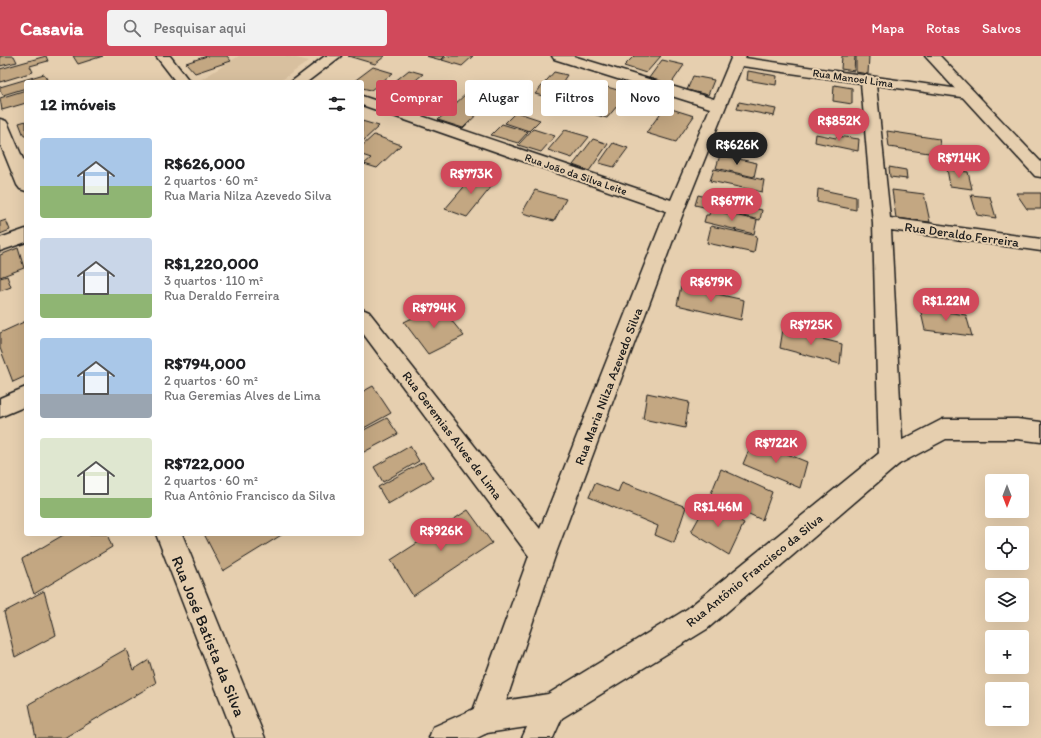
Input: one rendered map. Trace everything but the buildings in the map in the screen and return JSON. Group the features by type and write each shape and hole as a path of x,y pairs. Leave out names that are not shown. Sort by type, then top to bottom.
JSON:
{"street":[{"path":"163,56 181,80"},
{"path":"305,80 334,56"},
{"path":"559,56 719,106"},
{"path":"932,56 1041,172"},
{"name":"Rua Maria Nilza Azevedo Silva","path":"485,719 543,553 676,208 738,58"},
{"name":"Rua Manoel Lima","path":"738,58 868,80 968,94"},
{"path":"868,80 882,223 891,456"},
{"name":"Rua João da Silva Leite","path":"364,101 676,208"},
{"path":"0,125 24,180"},
{"name":"Rua Deraldo Ferreira","path":"882,223 1041,245"},
{"path":"0,245 24,236"},
{"name":"Rua Geremias Alves de Lima","path":"364,320 543,553"},
{"path":"0,408 24,397"},
{"name":"Rua Antônio Francisco da Silva","path":"444,738 485,719 552,708 697,619 891,456 943,429 1018,429 1041,432"},
{"name":"Rua José Batista da Silva","path":"170,536 250,738"},
{"path":"537,738 552,708"}],"shaded area":[{"path":"239,56 288,56 309,61 282,80 200,80"}]}
